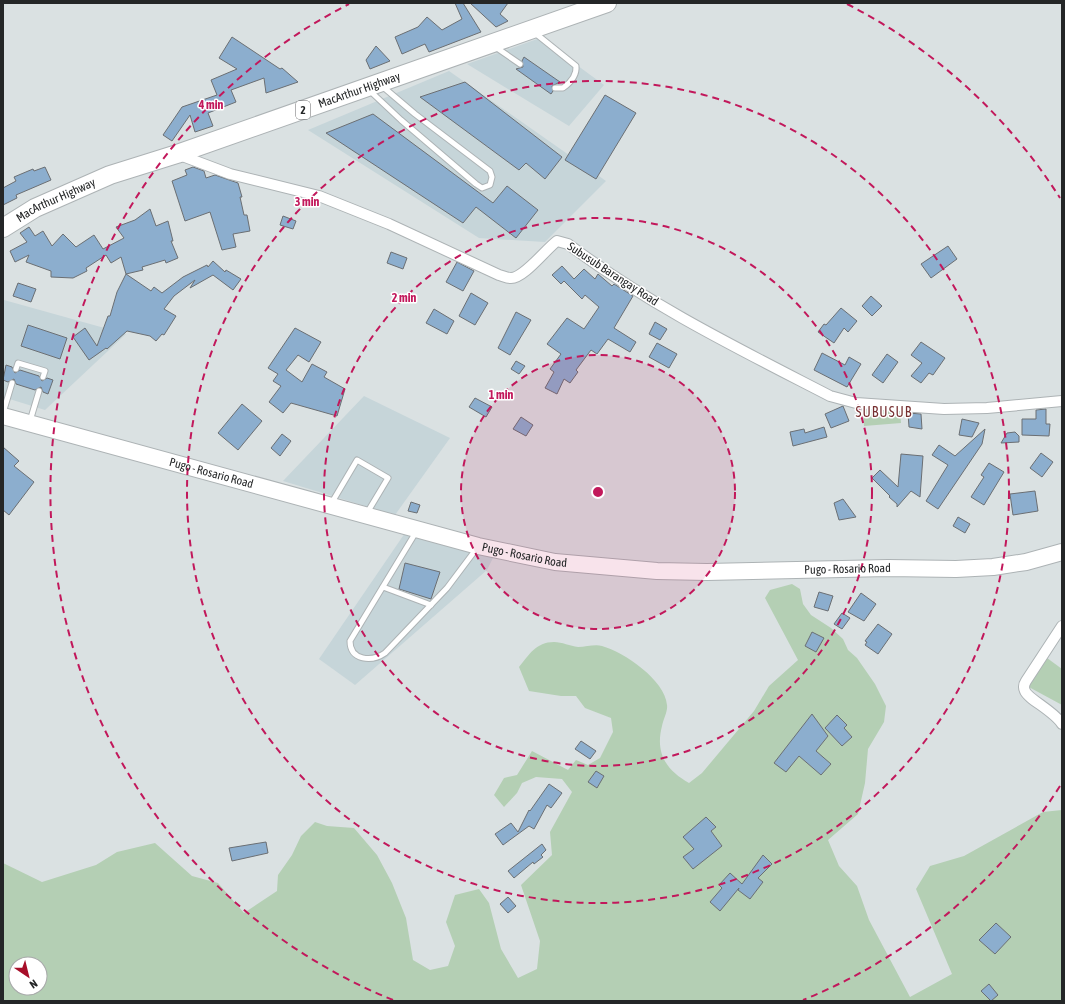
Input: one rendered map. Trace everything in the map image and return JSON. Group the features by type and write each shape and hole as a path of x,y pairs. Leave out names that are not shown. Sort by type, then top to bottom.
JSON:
{"highway":[{"name":"MacArthur Highway","path":"3,228 35,208 110,175 177,154 492,45 607,3"}],"main road":[{"name":"Pugo - Rosario Road","path":"3,414 29,423 367,514 418,530 478,546 555,562 657,571 707,572 888,568 964,569 993,567 1026,562 1062,552"}],"street":[{"name":"Subusub Barangay Road","path":"177,154 230,174 319,196 389,224 508,278 522,274 548,247 557,241 564,242 650,299 740,349 830,396 842,400 856,403 944,409 987,408 1062,401"},
{"path":"1062,626 1026,681 1024,687 1029,696 1054,714 1062,724"}],"lane":[{"path":"532,31 576,66 576,73 569,82 562,88 555,88"},
{"path":"492,45 520,64"},
{"path":"373,86 415,114 490,171 492,177 490,186 482,188 476,184 401,120 373,86"},
{"path":"16,368 18,363 45,371 43,377"},
{"path":"3,414 12,383"},
{"path":"29,423 39,391"},
{"path":"330,505 357,460 388,478 367,514"},
{"path":"418,530 350,641 350,648 362,658 378,658 385,653 447,588 478,546"},
{"path":"383,587 431,605"}],"shaded area":[{"path":"540,38 604,85 569,126 467,64"},
{"path":"449,71 606,181 545,242 479,238 308,130"},
{"path":"4,300 126,334 45,410 3,397"},
{"path":"364,396 450,438 395,515 283,481"},
{"path":"405,533 493,558 487,570 355,685 319,659"}],"green space":[{"path":"899,401 901,423 864,426 862,404"},
{"path":"792,584 800,589 803,604 811,615 831,628 843,639 848,650 857,658 875,684 886,706 884,722 868,749 865,783 858,814 828,840 839,866 857,886 869,920 910,997 952,974 916,889 930,866 964,856 1043,812 1062,810 1062,1001 3,1001 3,863 42,882 96,865 117,852 155,843 192,876 218,883 244,913 277,891 278,875 292,855 301,836 315,822 327,826 354,828 377,855 392,883 406,918 413,960 430,970 448,966 455,946 446,922 455,895 479,889 489,903 501,949 518,978 537,969 540,941 521,885 552,855 550,832 572,792 562,779 536,777 522,783 517,793 504,807 494,795 504,778 517,775 532,751 568,770 576,760 588,765 600,758 613,732 611,718 585,708 576,696 561,696 529,691 519,667 534,650 542,644 554,642 578,647 596,645 602,646 621,654 632,661 651,677 665,696 667,707 660,736 661,752 664,760 674,772 689,783 702,773 754,711 769,686 798,660 765,598 770,590"},
{"path":"1047,658 1062,669 1062,705 1027,686"}],"building":[{"path":"455,3 463,3 481,32 429,52 425,44 402,54 395,37 418,27 427,17 442,30 462,19"},
{"path":"470,3 508,3 500,14 508,21 496,27"},
{"path":"232,37 280,69 282,68 298,82 266,93 264,78 231,90 236,102 208,113 213,126 195,132 190,115 172,141 163,135 182,107 217,95 211,80 237,69 219,58"},
{"path":"376,46 390,61 370,69 366,60"},
{"path":"524,57 560,82 552,86 553,91 551,94 516,69 523,67 522,61"},
{"path":"465,82 562,157 545,179 526,163 519,170 420,97"},
{"path":"605,95 636,113 596,179 565,160"},
{"path":"373,114 493,203 507,186 538,210 516,238 476,207 463,223 326,133"},
{"path":"45,167 51,180 16,195 17,198 3,205 3,188 16,181 14,177 33,169 34,171"},
{"path":"193,167 204,171 206,178 215,175 238,183 242,197 240,197 244,215 247,215 250,231 233,234 236,247 222,250 210,212 185,221 172,181 187,175 185,170"},
{"path":"150,209 156,226 168,221 173,241 171,241 178,258 166,263 165,260 142,267 143,270 126,274 121,257 111,263 106,255 86,268 87,271 73,278 51,277 51,271 26,262 29,255 15,262 10,251 27,242 20,233 29,227 35,236 43,231 52,246 63,234 76,247 94,235 103,249 124,238 116,227 135,220"},
{"path":"283,216 296,221 293,229 280,225"},
{"path":"948,246 957,259 931,278 921,264"},
{"path":"391,252 407,258 403,269 387,263"},
{"path":"213,261 225,272 226,270 241,279 233,290 213,275 190,288 195,280 174,296 164,309 176,316 164,335 162,334 156,341 150,336 127,331 107,349 106,348 89,360 73,337 85,328 97,346 108,316 110,316 117,292 126,274 151,291 154,287 162,293 183,277 207,265 208,267"},
{"path":"457,262 474,271 463,291 446,282"},
{"path":"562,266 574,279 584,269 595,279 598,274 612,286 614,284 633,296 614,328 636,342 630,352 608,339 597,354 591,350 576,370 578,372 570,383 564,379 557,394 545,388 554,372 550,369 561,354 547,344 567,318 584,329 599,307 585,295 582,299 564,281 561,284 552,275"},
{"path":"18,283 36,289 31,302 13,296"},
{"path":"471,293 488,303 475,325 459,316"},
{"path":"871,296 882,306 872,316 862,306"},
{"path":"841,308 857,321 848,332 844,328 834,343 818,332 824,324 826,325"},
{"path":"434,309 454,321 447,334 426,323"},
{"path":"516,312 531,320 510,355 498,348"},
{"path":"655,322 667,329 660,340 649,334"},
{"path":"28,325 67,338 60,359 21,346"},
{"path":"295,328 321,342 309,362 298,355 286,370 302,382 312,364 327,372 324,377 345,389 337,416 291,403 283,413 269,402 281,386 273,381 278,374 268,368"},
{"path":"921,342 945,358 933,375 929,373 921,383 911,376 922,363 911,355"},
{"path":"657,343 677,354 669,368 649,357"},
{"path":"822,353 845,365 849,357 861,364 847,387 814,370"},
{"path":"887,354 898,362 883,383 872,375"},
{"path":"516,361 525,366 519,374 511,369"},
{"path":"6,365 12,367 15,373 20,370 39,376 42,381 47,378 53,380 48,394 43,392 41,387 35,390 16,384 14,379 8,382 3,380"},
{"path":"475,398 492,407 486,417 469,407"},
{"path":"242,404 262,421 238,450 218,433"},
{"path":"843,406 849,421 831,428 825,414"},
{"path":"1046,409 1046,424 1050,424 1049,436 1022,435 1022,419 1036,419 1036,410"},
{"path":"908,413 921,414 922,429 909,427"},
{"path":"521,417 533,425 526,436 513,429"},
{"path":"962,419 979,423 972,437 959,435"},
{"path":"824,427 827,437 793,446 790,432 804,429 805,433"},
{"path":"985,429 982,444 938,509 926,501 948,465 932,455 939,445 955,456"},
{"path":"1015,432 1019,436 1019,442 1001,443 1007,433"},
{"path":"282,434 291,441 280,456 271,448"},
{"path":"3,447 19,461 14,466 34,482 9,515 3,510"},
{"path":"1041,453 1053,462 1042,477 1030,468"},
{"path":"901,454 923,456 920,497 911,491 897,507 897,504 872,478 880,470 898,487"},
{"path":"989,463 1004,472 984,505 971,497 984,477 981,475"},
{"path":"1035,491 1038,511 1013,515 1010,494"},
{"path":"843,499 856,517 839,520 834,503"},
{"path":"411,502 420,505 417,513 408,511"},
{"path":"958,517 970,524 965,533 953,526"},
{"path":"405,563 440,572 431,599 399,589"},
{"path":"819,592 833,596 828,611 814,607"},
{"path":"861,593 876,604 864,621 848,612"},
{"path":"842,613 850,618 842,629 834,624"},
{"path":"878,624 892,634 878,654 865,645 867,642 865,641"},
{"path":"812,632 824,638 816,652 805,646"},
{"path":"812,714 828,736 816,751 831,764 821,775 799,756 786,772 774,763"},
{"path":"837,715 847,725 844,728 852,737 842,746 825,728"},
{"path":"581,741 596,751 590,759 575,749"},
{"path":"596,771 604,776 597,788 588,782"},
{"path":"549,784 562,793 551,808 547,805 534,829 529,826 503,845 495,834 511,823 518,832 529,810 530,811"},
{"path":"706,817 716,827 711,831 722,846 693,869 683,857 694,849 683,837"},
{"path":"266,842 268,853 232,861 229,848"},
{"path":"542,844 546,850 541,855 543,857 534,864 533,862 514,878 508,871"},
{"path":"763,855 772,864 758,878 763,882 750,899 738,890 739,888 720,911 710,902 722,888 719,885 730,873 742,884"},
{"path":"508,897 516,906 508,913 500,904"},
{"path":"996,923 1011,937 995,954 979,940"},
{"path":"989,984 998,995 991,1001 981,991"}],"district":[{"name":"SUBUSUB","path":"884,412"}]}
